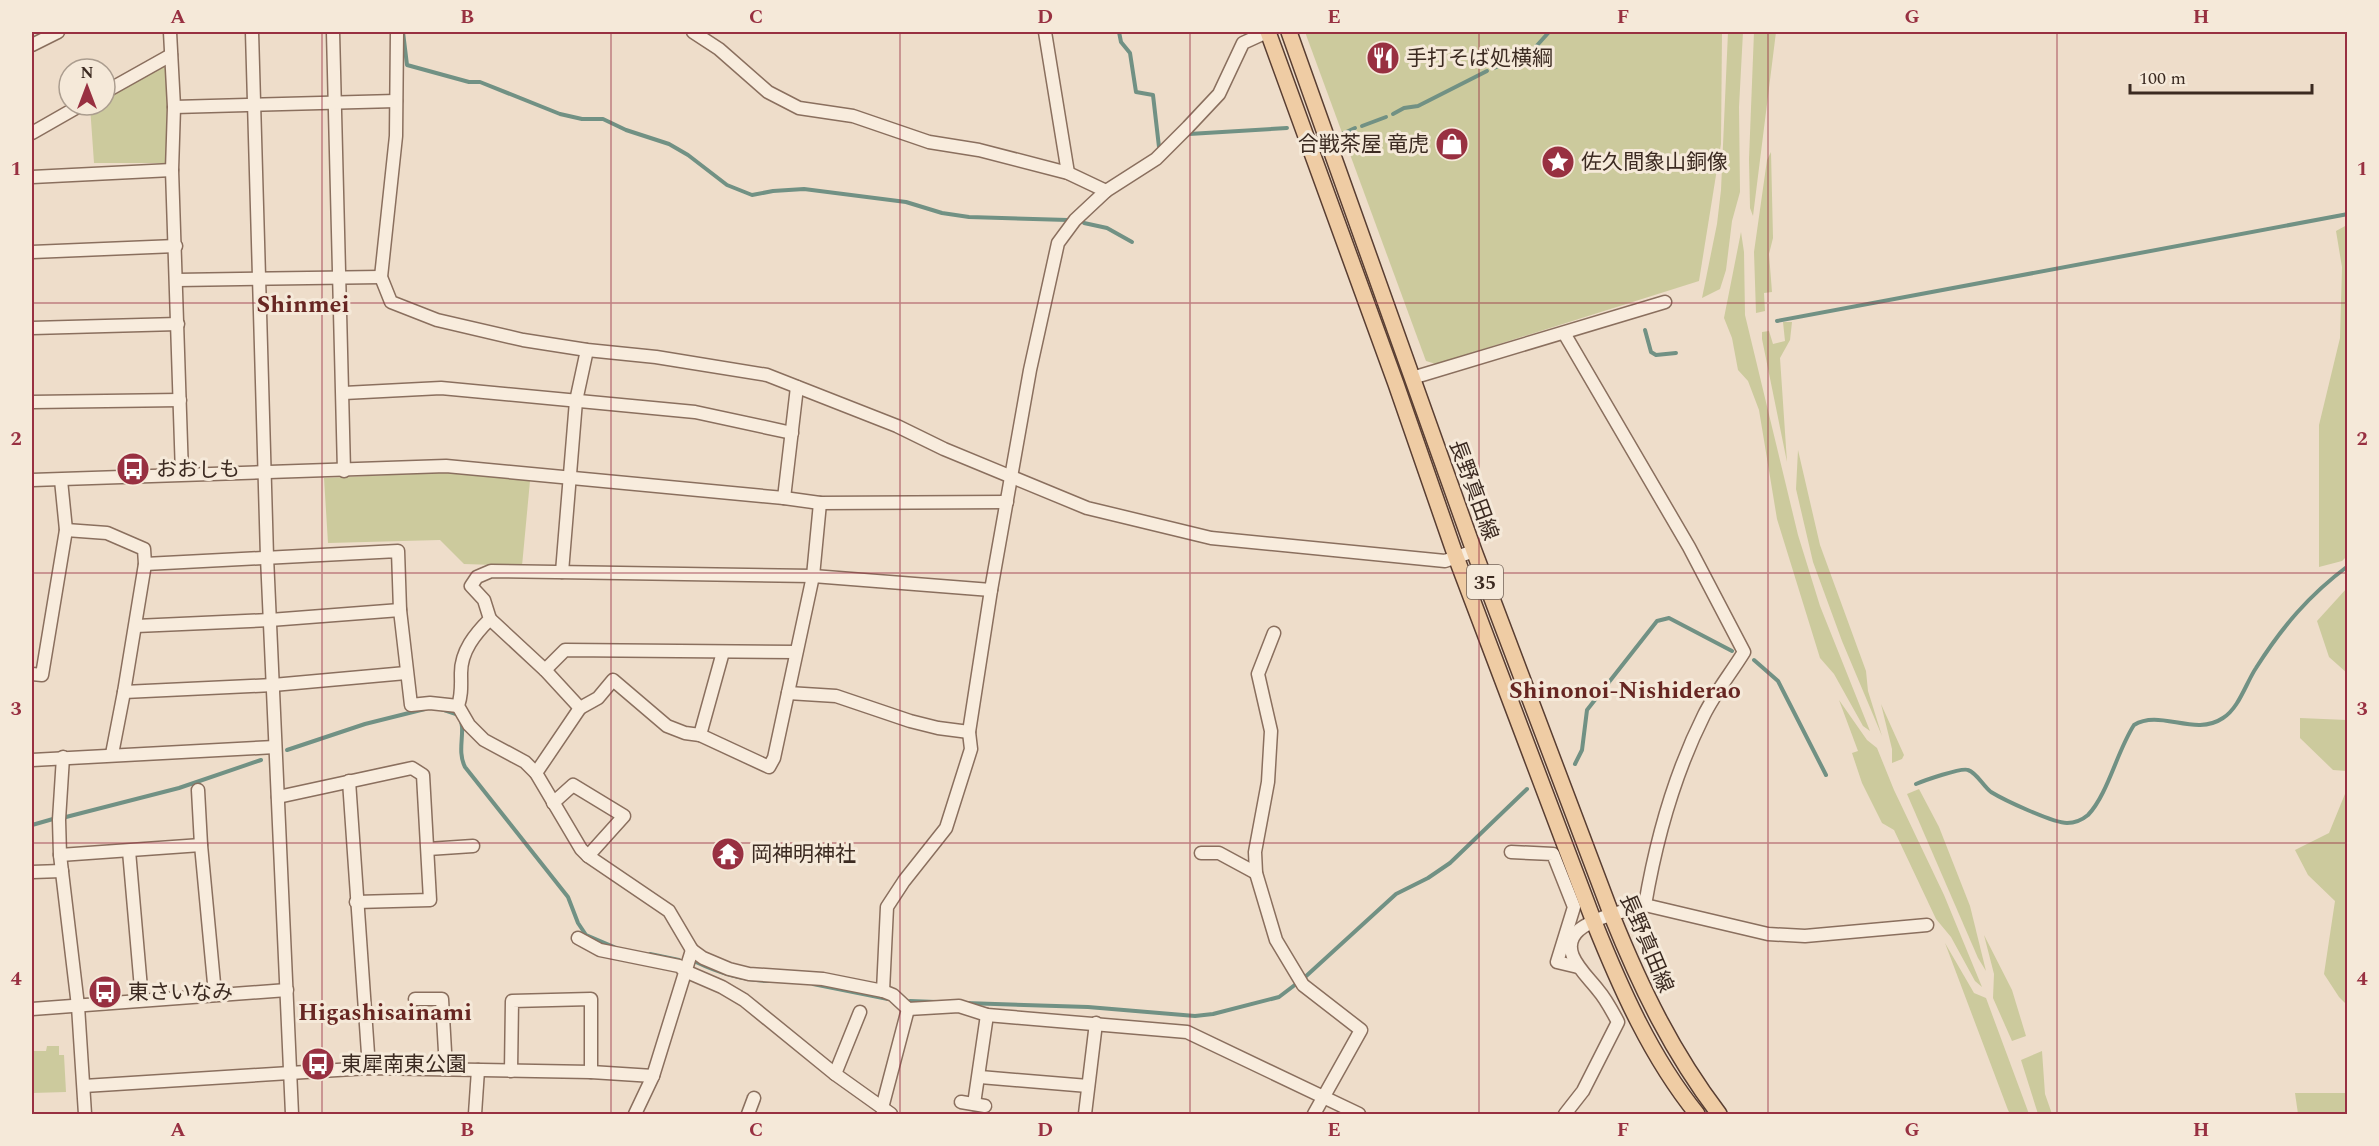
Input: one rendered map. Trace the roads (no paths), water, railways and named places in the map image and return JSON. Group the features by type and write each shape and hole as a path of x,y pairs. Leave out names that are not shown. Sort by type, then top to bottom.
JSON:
{"main road":[{"name":"長野真田線","path":"1268,32 1396,384 1580,905 1594,922 1616,978 1635,1017 1668,1073 1697,1114"},
{"name":"長野真田線","path":"1289,32 1474,551 1612,916 1638,978 1675,1052 1719,1114"}],"street":[{"path":"32,45 58,32"},
{"path":"170,32 174,107 172,170 182,474"},
{"path":"252,32 267,557 292,1114"},
{"path":"333,32 344,393 344,471"},
{"path":"397,32 396,136 381,277 391,302 437,320 523,340 587,350 656,357 767,375 897,426 1087,508 1211,538 1445,561 1474,551"},
{"path":"693,32 719,49 768,92 799,108 853,116 929,142 979,150 1068,173 1106,191"},
{"path":"1045,32 1068,173"},
{"path":"883,991 887,907 904,881 946,828 970,749 969,732 991,590 1030,370 1058,243 1075,220 1106,191 1156,159 1188,127 1219,94 1243,43 1268,32"},
{"path":"117,85 171,55"},
{"path":"174,107 396,100"},
{"path":"32,133 60,117"},
{"path":"32,177 172,170"},
{"path":"32,252 176,246"},
{"path":"177,280 381,277"},
{"path":"1412,378 1665,302"},
{"path":"32,328 178,324"},
{"path":"1564,333 1689,547 1744,652 1705,714 1677,780 1654,855 1645,905"},
{"path":"562,572 576,401 587,350"},
{"path":"784,498 797,387"},
{"path":"344,393 441,388 695,412 792,433"},
{"path":"32,402 180,400"},
{"path":"32,480 446,466 820,503 1007,502"},
{"path":"32,674 42,675 66,530 61,480"},
{"path":"536,773 580,708 598,698 613,680 667,726 685,733 700,735 769,767 774,758 813,576 820,503"},
{"path":"66,530 107,533 144,549 145,564 136,626 112,754"},
{"path":"145,564 398,551 400,610 411,705 430,703 458,706"},
{"path":"580,708 545,670 490,619 484,600 471,586 477,576 491,571 813,576 991,590"},
{"path":"136,626 270,620 400,610"},
{"path":"458,706 463,693 461,670 467,648 476,633 490,619"},
{"path":"1274,633 1258,674 1271,731 1268,782 1255,852 1256,873 1276,940 1300,981 1361,1030 1314,1114"},
{"path":"545,670 565,650 795,652"},
{"path":"700,735 723,652"},
{"path":"124,692 273,685 406,673"},
{"path":"788,693 836,696 910,721 969,732"},
{"path":"458,706 469,725 484,740 525,762 536,773 581,849 669,911 692,950 703,958 739,971 780,977 823,979 883,991 893,995 908,1009 959,1006 987,1015 1187,1032 1359,1114"},
{"path":"32,760 275,747"},
{"path":"63,757 59,820 60,855 78,1006 85,1114"},
{"path":"278,796 412,768 423,775 430,900 356,902"},
{"path":"349,782 369,1068"},
{"path":"553,803 573,785 624,816 588,856"},
{"path":"198,789 215,994"},
{"path":"60,855 201,845"},
{"path":"428,849 473,846"},
{"path":"129,851 142,1000"},
{"path":"1511,852 1560,852"},
{"path":"1201,853 1219,853 1256,873"},
{"path":"32,872 62,871"},
{"path":"1564,1114 1583,1091 1618,1022 1599,990 1578,967 1568,940 1580,905"},
{"path":"1568,940 1579,930 1594,922 1645,905 1768,934 1805,936 1927,925"},
{"path":"578,938 600,950 679,966 685,971 722,987 744,1000 835,1074 886,1111 908,1009"},
{"path":"635,1114 653,1076 692,950"},
{"path":"32,1009 287,990"},
{"path":"415,999 442,999 446,1069"},
{"path":"512,1071 512,1001 591,999 591,1072"},
{"path":"835,1074 861,1012"},
{"path":"961,1102 980,1105 980,1077 987,1015"},
{"path":"1085,1114 1096,1023"},
{"path":"84,1086 369,1068 591,1072 653,1076"},
{"path":"475,1114 478,1070"},
{"path":"980,1077 1088,1086"},
{"path":"748,1114 754,1098"}],"waterway":[{"path":"403,32 407,65 469,82 480,82 560,114 582,119 603,119 626,130 669,144 688,155 727,185 752,195 804,189 906,202 942,213 969,217 1068,220"},
{"path":"908,32 953,32"},
{"path":"1119,32 1121,42 1130,53 1136,92 1153,95 1159,147"},
{"path":"1517,58 1532,51 1549,32"},
{"path":"1494,68 1511,61"},
{"path":"1393,114 1404,108 1418,106 1487,71"},
{"path":"1362,126 1386,117"},
{"path":"1185,137 1189,134 1287,128"},
{"path":"1342,134 1355,128"},
{"path":"1777,321 2348,214"},
{"path":"1084,223 1107,228 1132,242"},
{"path":"1645,330 1651,352 1656,355 1676,353"},
{"path":"1916,784 1951,772 1968,770 1991,792 2006,800 2060,822 2070,823 2081,820 2088,815 2101,796 2134,725 2155,720 2201,725 2212,723 2229,714 2256,668 2286,625 2321,588 2348,566"},
{"path":"1575,764 1582,750 1587,710 1657,621 1669,618 1732,651"},
{"path":"1754,660 1778,681 1826,775"},
{"path":"287,750 365,724 425,709"},
{"path":"441,709 459,715 462,727 461,754 465,767 568,897 578,923 586,935 614,947"},
{"path":"66,817 179,788 261,760"},
{"path":"965,1003 1088,1007 1195,1016 1213,1014 1279,997 1304,978 1396,894 1428,878 1450,863 1527,789"},
{"path":"32,825 53,819"},
{"path":"650,954 679,960"},
{"path":"696,962 733,976 772,981"},
{"path":"813,984 888,999"},
{"path":"910,1001 936,1002"}],"place":[{"name":"手打そば処横綱","path":"1383,58"},
{"name":"合戦茶屋 竜虎","path":"1452,144"},
{"name":"佐久間象山銅像","path":"1558,162"},
{"name":"おおしも","path":"133,469"},
{"name":"岡神明神社","path":"728,854"},
{"name":"東さいなみ","path":"105,992"},
{"name":"東犀南東公園","path":"318,1064"}],"district":[{"name":"Shinmei","path":"303,304"},
{"name":"Shinonoi-Nishiderao","path":"1625,690"},
{"name":"Higashisainami","path":"385,1012"}]}
